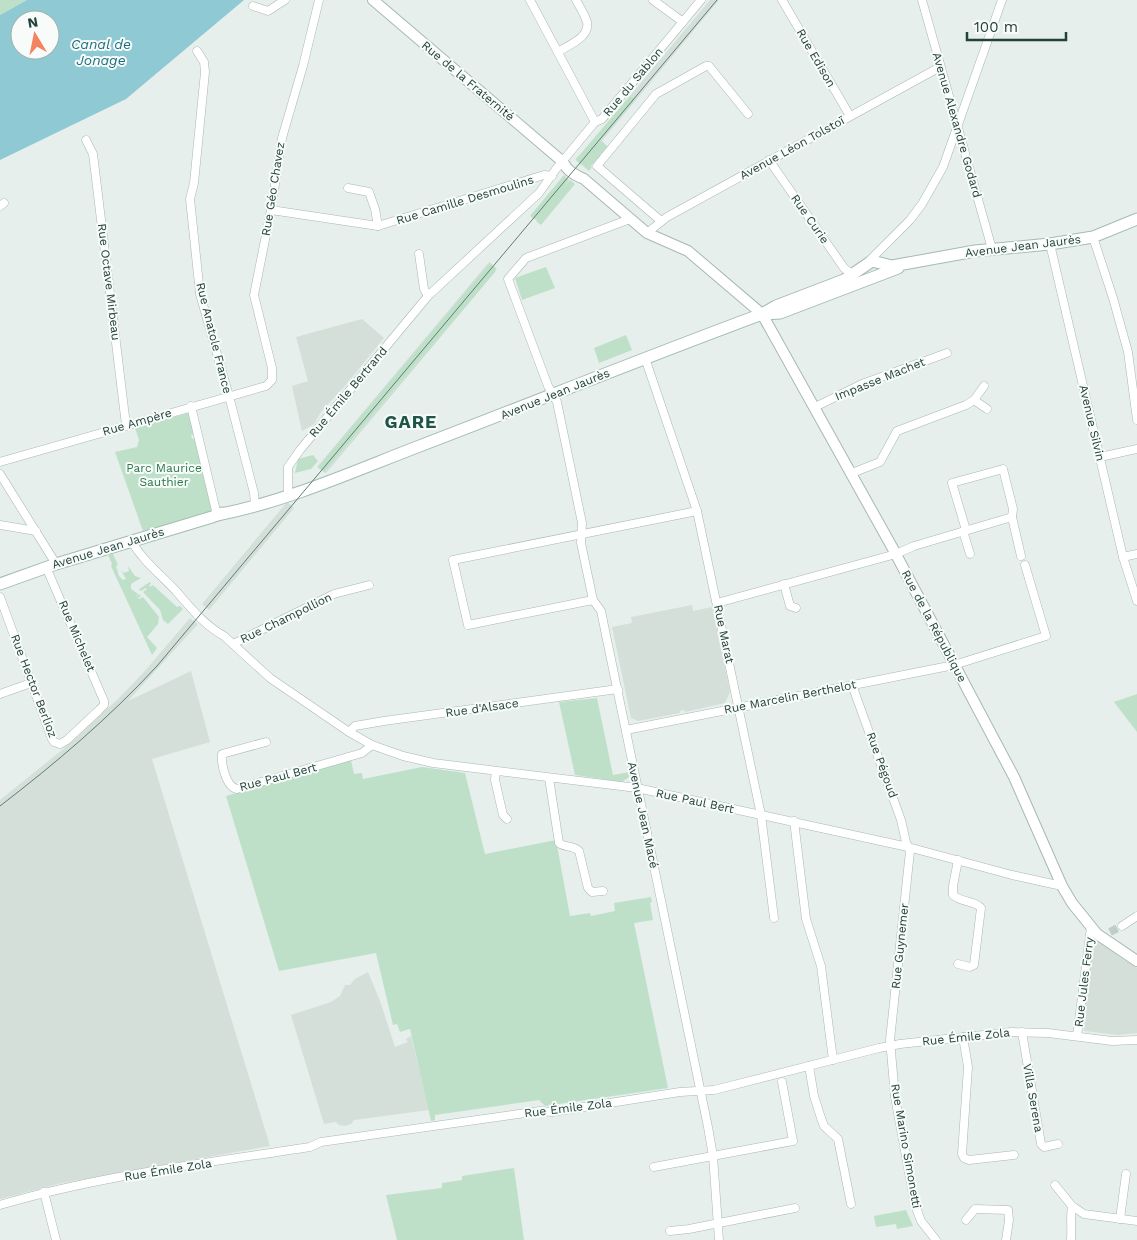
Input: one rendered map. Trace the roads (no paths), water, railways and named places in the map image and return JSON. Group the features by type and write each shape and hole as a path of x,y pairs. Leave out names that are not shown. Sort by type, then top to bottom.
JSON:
{"main road":[{"name":"Avenue Jean Jaurès","path":"0,584 51,566 347,474 762,314 776,306 844,280 874,263 892,266 992,249 1050,244 1093,237 1137,219"},
{"path":"874,263 881,270 875,276"},
{"name":"Avenue Jean Jaurès","path":"762,314 780,313 906,264"}],"street":[{"path":"253,6 268,11 285,0"},
{"name":"Rue Géo Chavez","path":"272,380 272,368 254,294 271,210 282,138 303,66 319,0"},
{"name":"Rue de la Fraternité","path":"373,0 563,162 570,171 584,179 647,233 688,251 762,314"},
{"path":"530,0 595,122"},
{"path":"558,52 584,36 588,29 587,21 576,0"},
{"path":"653,0 682,22"},
{"name":"Rue du Sablon","path":"563,162 595,122 602,119 702,0"},
{"name":"Rue Edison","path":"782,0 850,116"},
{"name":"Avenue Alexandre Godard","path":"922,0 992,249"},
{"path":"874,263 881,251 922,204 943,167 1002,0"},
{"name":"Rue Anatole France","path":"197,51 204,62 205,72 194,183 190,199 200,294 229,396 255,502"},
{"path":"662,221 597,166 656,94 706,66 710,66 748,114"},
{"name":"Avenue Léon Tolstoï","path":"647,233 662,221 769,160 940,67"},
{"name":"Rue Octave Mirbeau","path":"86,140 93,154 126,425"},
{"name":"Rue Curie","path":"769,160 844,268 852,275"},
{"name":"Rue Émile Bertrand","path":"288,492 288,466 428,296 539,193 563,162"},
{"name":"Rue Camille Desmoulins","path":"271,210 378,226 544,175 552,176"},
{"name":"Rue Camille Desmoulins","path":"348,188 369,192 378,226"},
{"name":"Avenue Jean Macé","path":"630,219 526,258 508,279 548,386 557,402 582,523 582,543 593,600 601,611 618,689 713,1156 720,1240"},
{"path":"1093,237 1128,352 1137,420"},
{"name":"Avenue Silvin","path":"1050,244 1123,557 1137,601"},
{"path":"874,263 881,251"},
{"path":"418,254 424,289 428,296"},
{"name":"Rue de la République","path":"762,314 896,554 1014,777 1062,886 1091,927 1106,935 1137,961"},
{"name":"Impasse Machet","path":"815,407 862,384 947,353"},
{"name":"Rue Marat","path":"645,358 697,511 761,815 774,918"},
{"name":"Rue Ampère","path":"0,462 266,386 272,380"},
{"path":"852,474 880,462 896,431 966,405 974,400 984,386"},
{"path":"974,400 988,409"},
{"path":"191,406 217,515"},
{"path":"1100,457 1137,449"},
{"path":"970,554 952,483 1003,469 1013,509 1012,517 1021,556"},
{"name":"Rue Michelet","path":"0,474 36,531 103,697 104,705 67,740 60,744"},
{"path":"593,600 468,625 453,560 697,511"},
{"path":"717,603 896,554 914,546 1012,517"},
{"path":"0,525 36,531"},
{"name":"Rue Paul Bert","path":"132,542 140,556 176,591 219,628 224,636 270,678 349,732 372,745 403,756 434,763 638,788 908,846 1062,886"},
{"path":"1123,557 1137,554"},
{"name":"Rue Marcelin Berthelot","path":"626,730 954,665 1046,636 1025,565"},
{"path":"784,584 790,606 796,608"},
{"name":"Rue Champollion","path":"233,644 334,594 370,585"},
{"name":"Rue Hector Berlioz","path":"0,597 52,739 60,744"},
{"path":"0,694 31,683"},
{"name":"Rue Pégoud","path":"852,685 901,820 908,846"},
{"name":"Rue d'Alsace","path":"349,732 355,726 384,721 618,689"},
{"name":"Rue Paul Bert","path":"266,742 222,754 228,781 233,788 237,790 263,783 362,753 372,745"},
{"path":"496,771 495,780 503,815 507,819"},
{"path":"548,778 559,843 579,851 588,888 592,892 603,891"},
{"path":"794,821 806,919 821,966 833,1060"},
{"name":"Rue Guynemer","path":"890,1046 910,854 908,846"},
{"path":"958,860 953,886 954,895 963,901 977,903 982,908 974,965 970,967 958,964"},
{"path":"1122,926 1137,916"},
{"name":"Rue Jules Ferry","path":"1077,1036 1091,927"},
{"name":"Rue Émile Zola","path":"0,1205 44,1192 122,1177 310,1147 321,1142 540,1111 552,1112 680,1092 714,1090 890,1046 1022,1032 1112,1041 1137,1040"},
{"name":"Villa Serena","path":"1022,1032 1041,1144 1044,1147 1058,1144"},
{"path":"963,1037 968,1067 962,1154 964,1158 969,1160 1014,1154"},
{"name":"Rue Marino Simonetti","path":"890,1046 895,1097 915,1205 921,1221 936,1240"},
{"path":"809,1066 814,1096 824,1126 838,1139 850,1204"},
{"path":"654,1168 793,1141 782,1082"},
{"path":"1120,1219 1126,1174"},
{"path":"1055,1186 1072,1206 1084,1214 1137,1221"},
{"path":"44,1192 56,1240"},
{"path":"1070,1240 1072,1206"},
{"path":"670,1232 795,1208"},
{"path":"966,1220 975,1209 1008,1210 1009,1220 1006,1240"},
{"path":"1072,1224 1084,1214"}],"water":[{"name":"Canal de Jonage","path":"27,0 244,0 126,99 0,160 0,15"}],"tunnel":[{"path":"1110,932 1122,926"}],"tram line":[{"path":"0,806 82,739 157,666 717,0"}],"district":[{"name":"GARE","path":"411,421"}],"park label":[{"name":"Parc Maurice Sauthier","path":"164,475"}]}
